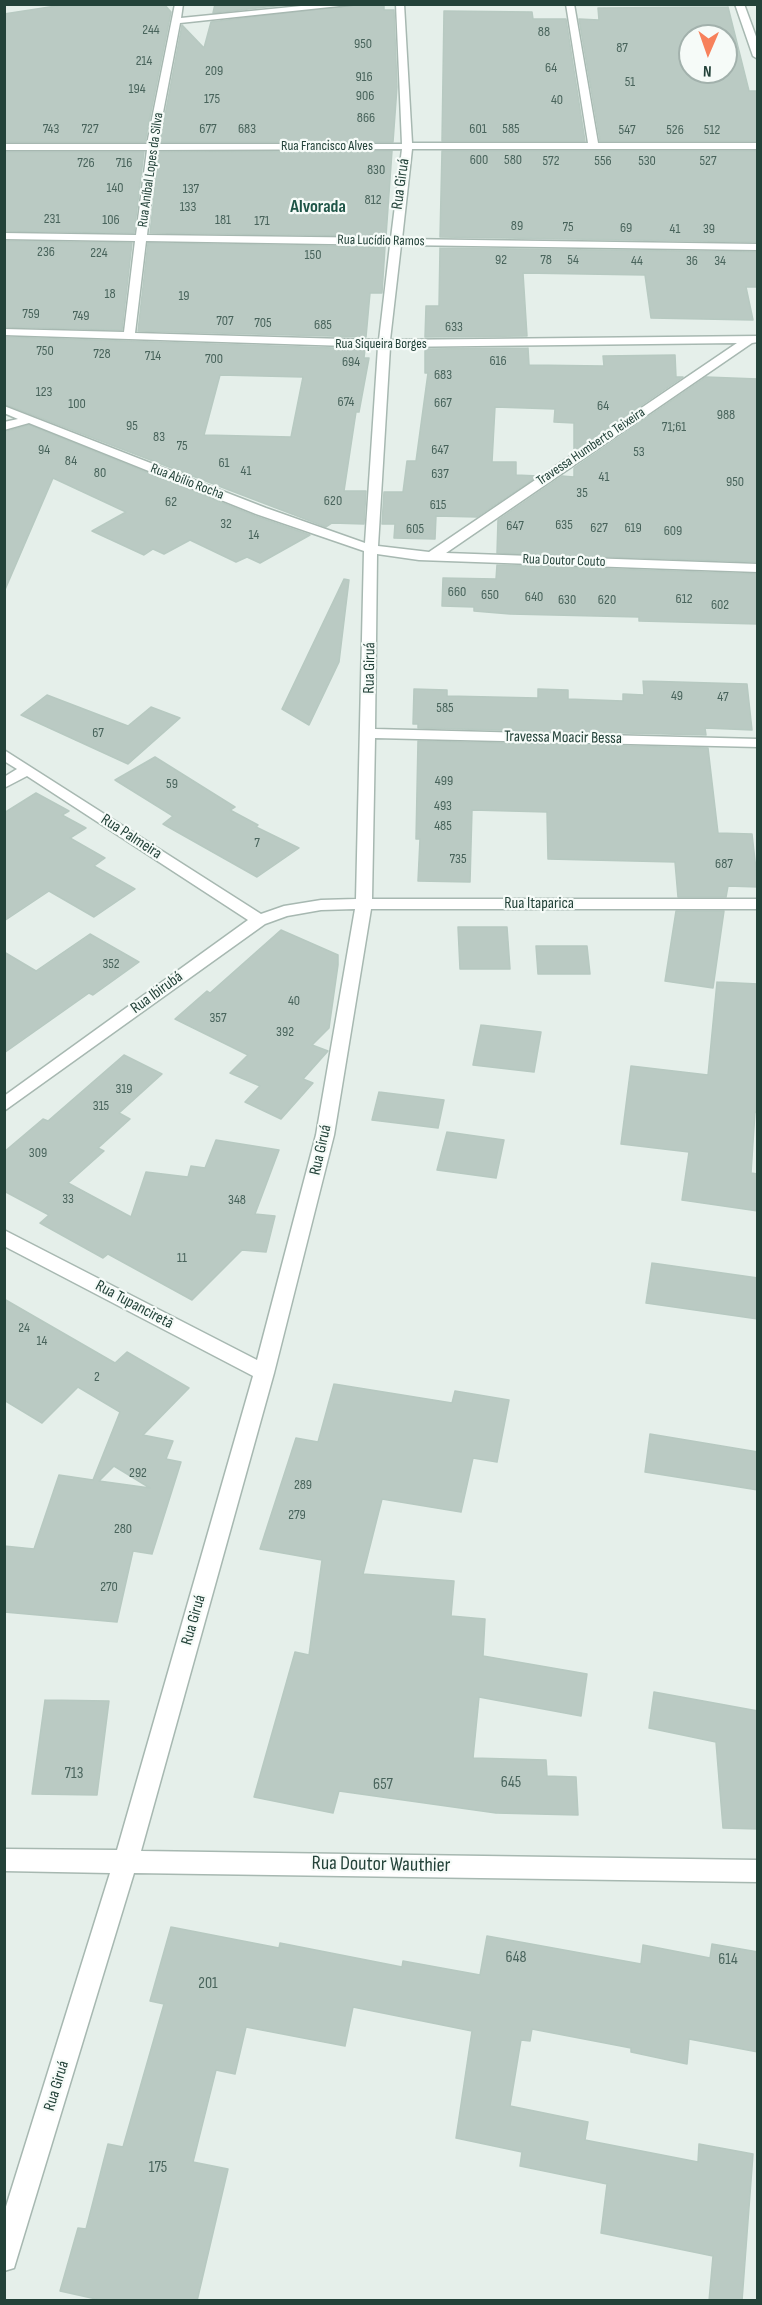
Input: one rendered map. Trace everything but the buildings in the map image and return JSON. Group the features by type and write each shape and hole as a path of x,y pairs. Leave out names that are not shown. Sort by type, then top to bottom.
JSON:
{"street":[{"name":"Rua Aníbal Lopes da Silva","path":"129,337 152,146 179,4"},
{"path":"175,21 354,4"},
{"name":"Rua Giruá","path":"4,2258 126,1861 264,1373 325,1135 364,904 371,549 384,344 394,241 407,146 400,4"},
{"path":"570,4 593,145"},
{"path":"739,4 758,56"},
{"name":"Rua Francisco Alves","path":"4,147 758,146"},
{"name":"Rua Lucídio Ramos","path":"4,236 758,246"},
{"name":"Rua Siqueira Borges","path":"4,332 384,344 754,339"},
{"name":"Travessa Humberto Teixeira","path":"433,556 754,339"},
{"name":"Rua Abílio Rocha","path":"4,409 261,511 371,549"},
{"path":"4,426 28,420"},
{"name":"Rua Doutor Couto","path":"371,549 433,556 758,568"},
{"name":"Travessa Moacir Bessa","path":"369,734 758,743"},
{"name":"Rua Palmeira","path":"4,754 259,920"},
{"path":"4,784 27,769"},
{"name":"Rua Itaparica","path":"321,905 758,904"},
{"name":"Rua Ibirubá","path":"4,1105 259,920 284,911 321,905"},
{"name":"Rua Tupanciretã","path":"4,1237 264,1373"},
{"name":"Rua Doutor Wauthier","path":"4,1860 758,1871"}],"district":[{"name":"Alvorada","path":"318,207"}]}
